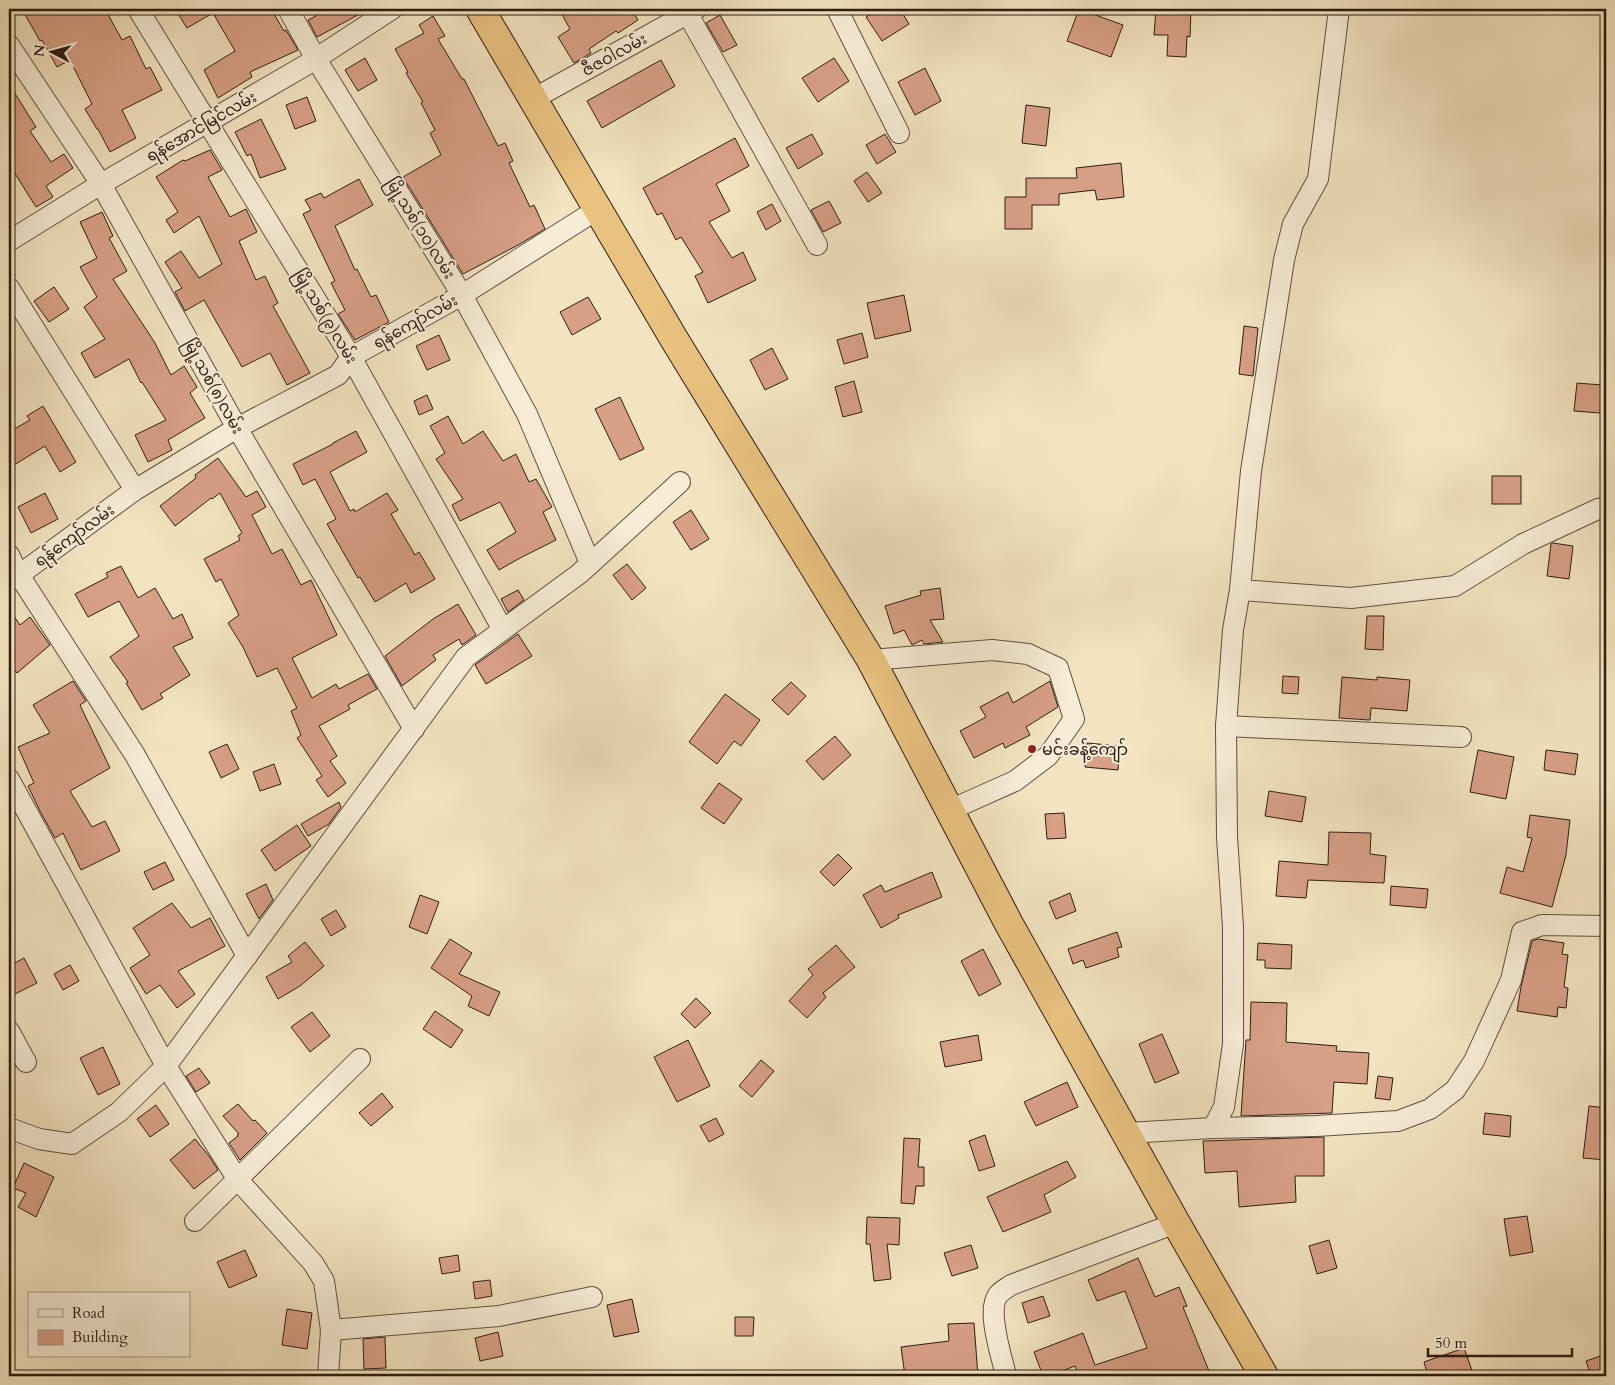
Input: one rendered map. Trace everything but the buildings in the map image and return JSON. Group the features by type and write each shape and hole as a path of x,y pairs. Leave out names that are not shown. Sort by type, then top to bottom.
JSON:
{"highway":[{"path":"480,9 680,348 871,660 1009,924 1264,1376"}],"street":[{"name":"မြို့သစ်(၉)လမ်း","path":"138,9 351,357 503,630"},
{"name":"မြို့သစ်(၁၀)လမ်း","path":"288,9 316,59 462,295 527,414 590,564"},
{"name":"ရန်အောင်မြင်လမ်း","path":"9,241 101,184 316,59 392,9"},
{"path":"837,9 899,133"},
{"path":"1213,1128 1224,1107 1233,1044 1233,928 1227,837 1226,726 1233,630 1240,590 1251,471 1284,260 1293,224 1318,179 1339,9"},
{"name":"ဇီဇဝါလမ်း","path":"533,99 690,10"},
{"path":"690,10 817,245"},
{"name":"မြို့သစ်(၈)လမ်း","path":"9,45 101,184 237,428 414,729"},
{"name":"ရန်ကျော်လမ်း","path":"14,578 135,490 237,428 338,375 351,357 462,295 598,208"},
{"path":"9,288 135,490"},
{"path":"9,1128 39,1139 72,1144 119,1112 166,1066 466,657 579,574 680,482"},
{"path":"1240,590 1351,598 1455,586 1523,544 1598,509 1606,508"},
{"path":"9,555 14,578 135,755 247,956"},
{"path":"871,660 992,650 1028,654 1058,668 1074,719 1048,756 1016,781 950,810"},
{"path":"1226,726 1461,737"},
{"path":"9,779 166,1066 238,1180 313,1263 324,1282 330,1330 328,1376"},
{"path":"1127,1133 1398,1121 1430,1109 1455,1090 1474,1061 1511,980 1522,932 1542,925 1606,926"},
{"path":"9,1031 26,1062"},
{"path":"195,1222 360,1059"},
{"path":"1006,1376 994,1318 994,1305 998,1294 1010,1285 1176,1223"},
{"path":"330,1330 499,1316 592,1297"}],"place":[{"name":"မင်းခန့်ကျော်","path":"1032,749"}]}
